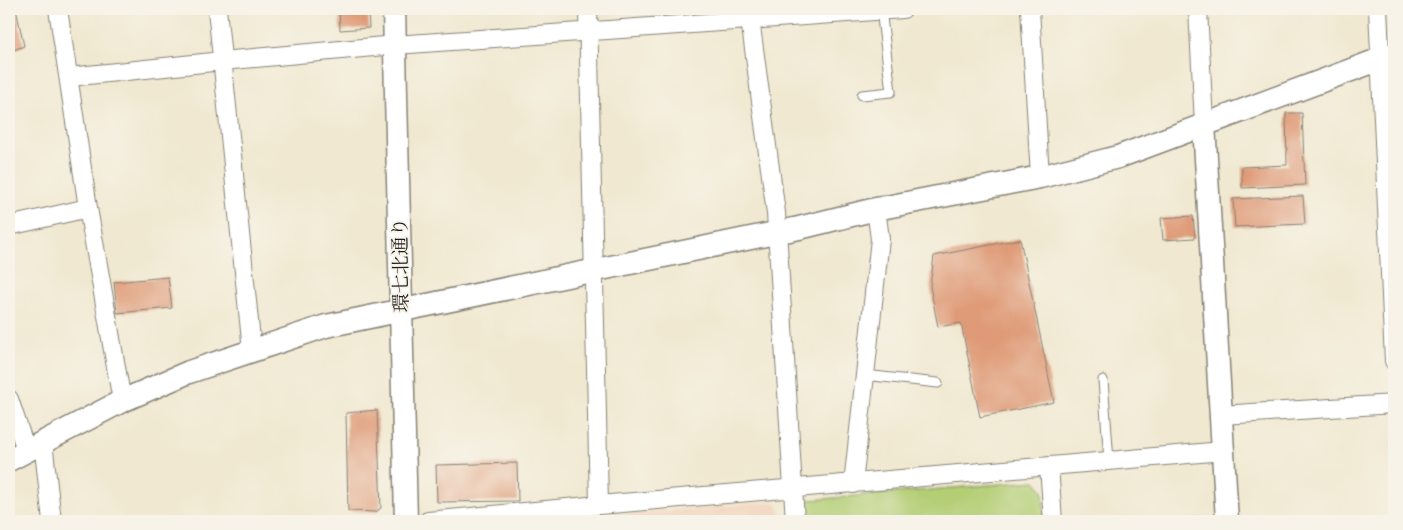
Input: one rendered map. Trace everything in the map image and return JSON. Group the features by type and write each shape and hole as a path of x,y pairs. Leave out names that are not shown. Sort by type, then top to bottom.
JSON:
{"street":[{"path":"58,9 88,208 122,402"},
{"path":"217,9 252,350"},
{"name":"環七北通り","path":"394,9 406,521"},
{"path":"588,9 590,31 599,505"},
{"path":"69,77 222,60 590,31 751,14 903,9"},
{"path":"1030,9 1040,177"},
{"path":"1198,9 1227,521"},
{"path":"1378,9 1387,57 1394,361"},
{"path":"751,14 778,232 795,521"},
{"path":"26,451 122,402 189,372 326,326 400,309 1040,177 1118,156 1387,57"},
{"path":"9,226 88,208"},
{"path":"853,484 880,239 876,210"},
{"path":"9,399 52,521"},
{"path":"1221,415 1394,404"},
{"path":"428,521 1223,451"},
{"path":"1050,466 1053,521"}],"lane":[{"path":"862,95 890,92 881,10"},
{"path":"864,375 938,383"},
{"path":"1103,380 1109,461"}],"shaded area":[{"path":"774,502 781,511 782,521 546,521"}],"green space":[{"path":"1035,481 1043,490 1045,521 806,521 805,504 809,500"}],"building":[{"path":"9,9 16,9 24,46 9,52"},
{"path":"339,9 368,9 369,28 340,30"},
{"path":"1286,113 1302,113 1305,185 1242,188 1242,167 1287,165"},
{"path":"1303,196 1305,224 1235,227 1233,199"},
{"path":"1193,216 1195,238 1163,240 1161,218"},
{"path":"1020,239 1054,402 980,417 961,323 938,327 930,286 934,256"},
{"path":"168,277 172,308 117,313 114,282"},
{"path":"377,410 381,508 376,512 348,511 346,413"},
{"path":"517,463 518,501 437,502 436,465"},
{"path":"1208,518 1210,521 1184,521 1184,520"}]}
